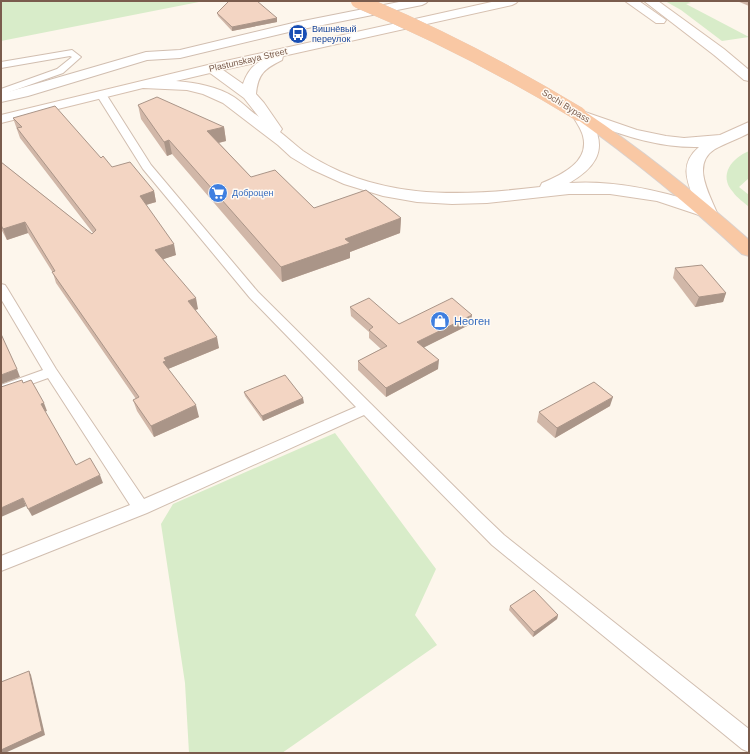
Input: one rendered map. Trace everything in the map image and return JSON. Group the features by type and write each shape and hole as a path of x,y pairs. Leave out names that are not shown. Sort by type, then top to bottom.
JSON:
{"highway":[{"name":"Sochi Bypass","path":"358,1 419,26 472,52 524,80 579,114 663,175 749,250"}],"main road":[{"path":"1,98 23,93 146,56 180,54 293,27 422,1"},
{"name":"Plastunskaya Street","path":"1,119 212,68 512,1"},
{"path":"624,1 643,2 669,25 697,38 719,52 749,78"},
{"path":"249,95 250,82 256,71 268,62 288,51"},
{"path":"212,68 249,95 259,106 281,140"},
{"path":"212,68 215,81 228,100 241,112 281,140 296,153 318,166 351,182 384,191 423,197 461,199 576,188 604,188 633,191 667,198 690,205 708,213"},
{"path":"143,84 174,84 192,87 207,91 228,100"},
{"path":"579,114 646,138 691,143 722,139"},
{"path":"539,191 564,180 580,168 588,159 592,148 591,137 579,114"},
{"path":"708,213 697,182 694,168 695,160 700,152 707,146 742,132 749,127"}],"lane":[{"path":"1,65 59,54 72,54 77,57 60,71 1,92"},
{"path":"101,94 147,167 223,260 254,295 498,540 749,742"},
{"path":"1,288 51,372 141,508"},
{"path":"1,390 51,372"},
{"path":"1,564 141,508 367,408"}],"green space":[{"path":"1,1 204,1 1,41"},
{"path":"665,1 685,1 691,3 686,4 749,37 722,41 681,10"},
{"path":"749,151 749,178 739,187 749,195 749,207 729,186 727,173 737,158"},
{"path":"335,433 436,569 415,615 437,645 282,753 189,753 185,683 161,524 173,504"}],"building":[{"path":"229,1 257,1 277,18 232,27 217,13"},
{"path":"157,97 224,127 207,131 251,177 275,170 314,208 366,190 401,218 345,239 350,243 281,267 169,140 164,142 138,105"},
{"path":"55,106 101,158 103,156 112,167 130,162 154,191 140,196 174,244 155,250 196,298 188,301 217,337 164,358 166,361 163,362 196,405 151,426 133,400 139,397 52,272 55,271 25,222 3,229 1,225 1,162 92,234 96,230 17,128 22,127 13,118"},
{"path":"702,265 726,293 699,297 675,268"},
{"path":"369,298 399,324 452,298 472,315 417,342 439,360 386,388 358,361 387,346 369,330 373,327 350,307"},
{"path":"1,334 17,369 1,375"},
{"path":"285,375 303,398 262,416 244,392"},
{"path":"22,380 23,383 31,380 44,403 41,404 76,465 90,458 100,475 28,509 23,498 1,508 1,387"},
{"path":"594,382 613,397 557,428 539,412"},
{"path":"534,590 558,615 534,632 510,606"},
{"path":"29,671 42,731 1,750 1,682"}],"place":[{"name":"Вишнёвый переулок","path":"298,34"},
{"name":"Доброцен","path":"218,193"},
{"name":"Неоген","path":"440,321"}]}
